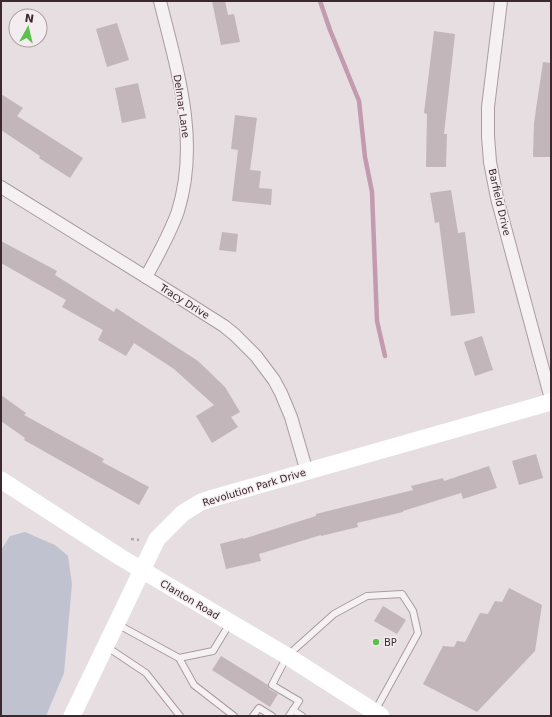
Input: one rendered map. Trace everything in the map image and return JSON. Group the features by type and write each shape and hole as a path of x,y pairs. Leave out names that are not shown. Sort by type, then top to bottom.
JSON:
{"street":[{"name":"Delmar Lane","path":"146,277 167,237 178,211 185,180 188,149 186,118 180,84 160,1"},
{"name":"Barfield Drive","path":"501,1 488,107 490,162 497,198 551,399"},
{"name":"Tracy Drive","path":"1,187 224,326 235,335 256,356 274,380 281,393 291,417 307,472"},
{"name":"Revolution Park Drive","path":"72,716 157,539 183,513 201,502 210,499 551,402"},
{"name":"Clanton Road","path":"1,480 120,557 287,656 377,714"}],"lane":[{"path":"289,716 299,701 272,685 287,656 334,614 367,596 402,594 413,611 418,633 377,714"},
{"path":"116,623 179,658 194,685 234,716"},
{"path":"179,658 213,651 230,623"},
{"path":"105,646 146,673 180,716"},
{"path":"253,716 259,708 272,716"},
{"path":"293,710 302,716"}],"shaded area":[{"path":"25,532 55,545 68,556 72,584 64,673 46,716 1,716 1,550 10,536"}],"building":[{"path":"212,1 225,1 228,15 234,14 240,42 221,45"},
{"path":"117,23 129,60 107,67 96,29"},
{"path":"434,31 455,34 444,134 447,134 446,167 426,167 427,114 424,113"},
{"path":"543,62 551,63 551,157 533,157 534,123"},
{"path":"138,83 146,118 122,123 115,88"},
{"path":"1,94 23,108 17,116 83,158 70,178 39,158 40,156 1,130"},
{"path":"235,115 257,118 250,170 261,171 259,188 272,189 271,205 232,201 238,150 231,149"},
{"path":"451,190 458,233 465,232 475,313 451,316 439,222 435,223 430,193"},
{"path":"222,232 238,234 236,252 219,250"},
{"path":"1,241 57,271 55,275 114,312 116,308 198,361 225,387 240,412 231,417 238,427 212,443 196,416 214,405 174,369 134,343 126,356 98,340 103,330 62,307 66,300 1,263"},
{"path":"482,336 493,370 475,376 464,342"},
{"path":"1,395 26,413 24,415 104,459 102,462 149,487 139,505 24,440 25,438 1,421"},
{"path":"536,454 543,478 519,485 512,461"},
{"path":"489,466 497,488 463,499 461,493 403,512 357,523 358,527 321,535 259,554 261,561 226,569 220,544 243,539 316,516 316,514 413,490 411,486 443,478 444,481"},
{"path":"509,588 542,605 535,651 477,712 423,684 443,646 454,647 457,641 465,642 480,613 488,614 495,601 502,602"},
{"path":"383,606 406,620 397,634 374,621"},
{"path":"221,656 268,685 269,689 278,694 270,707 212,670"}],"waterway":[{"path":"320,1 330,30 359,101 365,157 372,192 377,321 385,356"}],"place":[{"name":"BP","path":"376,642"}]}
